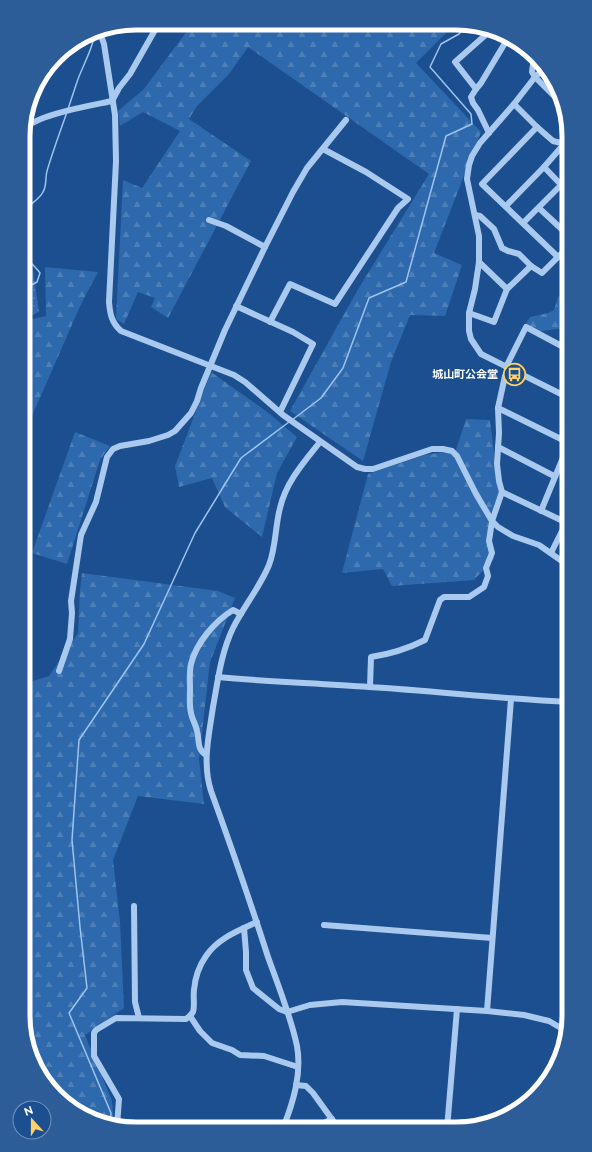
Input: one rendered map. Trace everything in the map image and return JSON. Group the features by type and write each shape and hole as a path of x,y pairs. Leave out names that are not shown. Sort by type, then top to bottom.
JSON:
{"street":[{"path":"112,101 118,88 130,74 155,30"},
{"path":"476,89 455,62 486,35"},
{"path":"101,36 104,44 115,115 116,161 109,302 112,320 121,332 234,375 245,382 320,442 357,467 373,469 432,449 452,451 460,460 476,494 492,521 504,531 513,536 539,545 562,561"},
{"path":"489,133 471,97 505,42"},
{"path":"533,63 532,72 535,77 554,96"},
{"path":"540,72 478,146 469,165 467,179 475,215 478,236 479,262 475,289 469,313 470,335 481,354 562,395"},
{"path":"31,123 50,116 112,101"},
{"path":"514,104 553,141 562,144"},
{"path":"58,671 70,639 72,613 71,600 81,535 96,502 107,457 113,449 120,446 161,438 174,431 195,407 217,347 265,247 304,174 346,120"},
{"path":"537,127 482,184 558,257"},
{"path":"270,322 290,284 335,304 398,208 408,200 366,172 322,149"},
{"path":"506,206 562,150"},
{"path":"523,223 561,185 544,168"},
{"path":"539,208 562,229"},
{"path":"475,215 480,216 494,229 502,248 519,254 531,266 542,273 562,253"},
{"path":"210,220 226,226 265,247"},
{"path":"479,262 507,290"},
{"path":"469,313 494,322 507,290 531,266"},
{"path":"236,306 293,332 313,344 282,413"},
{"path":"370,687 371,656 384,655 407,648 424,640 440,600 444,597 469,596 484,587 488,576 486,568 492,553 489,542 492,521 502,492 497,464 498,408 507,368 526,327 560,345 562,341"},
{"path":"498,408 562,440"},
{"path":"285,1122 292,1106 296,1085 298,1067 297,1046 257,922 210,791 206,755 218,677 226,645 241,614 264,577 274,546 280,509 288,486 320,442"},
{"path":"498,447 554,476"},
{"path":"541,511 562,458"},
{"path":"502,492 562,521"},
{"path":"551,553 562,537"},
{"path":"206,755 201,752 199,748 198,735 191,714 191,663 202,642 215,623 233,610 241,614"},
{"path":"218,677 562,702"},
{"path":"486,1011 510,699"},
{"path":"134,906 135,1002 139,1018"},
{"path":"117,1120 119,1099 94,1056 94,1033 96,1030 116,1018 186,1019 193,1011 196,977 204,960 213,948 222,940 257,922"},
{"path":"324,926 492,938"},
{"path":"244,928 246,970 253,988 279,1009 287,1012 310,1005 342,1002 486,1011 524,1015 549,1021 561,1028"},
{"path":"448,1122 457,1009"},
{"path":"190,1016 200,1031 212,1043 232,1050 240,1055 264,1056 298,1067"},
{"path":"296,1085 306,1086 313,1093 334,1122"},
{"path":"326,1122 332,1119"}],"green space":[{"path":"188,30 449,30 416,63 481,132 434,253 462,265 445,316 410,315 391,362 363,461 290,411 357,291 429,174 248,47 229,74 197,106 189,119 251,161 168,318 151,307 155,298 138,292 124,324 116,319 123,180 142,188 180,131 143,112 120,126 118,111 144,89"},
{"path":"30,248 39,312 30,316"},
{"path":"45,267 98,272 82,302 30,420 30,320 46,316"},
{"path":"562,295 562,328 534,332 526,323 530,317 554,310 558,297"},
{"path":"211,372 266,411 297,437 277,473 262,537 225,507 212,478 179,487 175,466"},
{"path":"466,419 490,420 499,492 488,522 494,559 474,580 392,586 383,569 342,573 368,474 425,455 456,450"},
{"path":"75,432 110,446 100,460 67,564 32,553"},
{"path":"82,573 218,591 235,598 210,662 199,759 204,804 138,796 113,860 120,922 124,1008 85,1035 112,1101 113,1119 96,1114 83,1108 56,1086 41,1063 32,1036 30,1023 30,682 49,676 78,633"}],"waterway":[{"path":"292,420 321,398 343,368 369,298 406,282 446,136 472,124 471,114 430,67 441,44 459,34 462,30"},
{"path":"68,109 93,39"},
{"path":"30,206 44,190 47,171 67,112"},
{"path":"30,262 40,273 37,282 30,286"},
{"path":"110,1118 111,1113 69,1013 87,988 72,840 79,740 144,644 195,533 241,458 289,422"}],"place":[{"name":"城山町公会堂","path":"514,374"}]}
